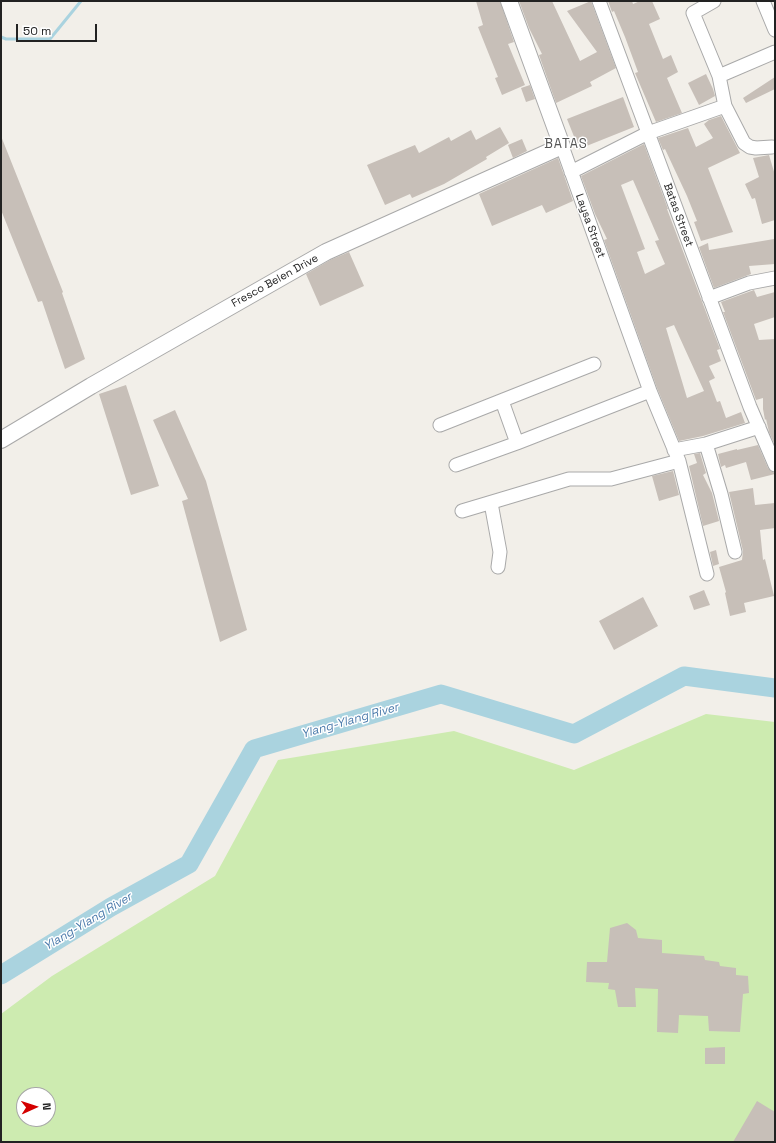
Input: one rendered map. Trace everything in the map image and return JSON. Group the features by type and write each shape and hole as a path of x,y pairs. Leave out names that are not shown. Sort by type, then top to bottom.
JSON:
{"street":[{"name":"Laysa Street","path":"509,1 650,391 677,456 707,574"},
{"name":"Batas Street","path":"599,1 750,408 775,465"},
{"path":"714,1 693,13 719,76 725,106 744,143 750,147 774,150"},
{"path":"763,1 775,30"},
{"path":"719,76 775,52"},
{"path":"571,172 648,133 725,106"},
{"name":"Fresco Belen Drive","path":"1,440 90,386 326,252 562,146"},
{"path":"709,298 750,283 775,278"},
{"path":"440,425 594,364"},
{"path":"456,465 650,391"},
{"path":"502,401 517,443"},
{"path":"462,511 569,479 611,479 677,456 706,444 759,427"},
{"path":"706,444 721,494 735,552"},
{"path":"491,503 500,552 498,567"}],"green space":[{"path":"706,714 775,722 775,1142 1,1142 1,1014 52,976 215,876 278,760 454,731 574,770"}],"building":[{"path":"476,1 500,1 514,42 508,44 525,85 502,95 495,78 498,77 478,27 483,25"},
{"path":"519,1 552,1 580,61 597,52 567,11 591,1 616,68 590,82 592,86 556,103 539,55 542,54 529,28"},
{"path":"608,1 632,1 633,4 640,1 652,1 660,19 649,24 663,59 671,55 678,72 667,78 682,113 656,122 635,73 638,72 625,37"},
{"path":"706,74 715,96 699,105 688,83"},
{"path":"775,77 775,89 746,103 743,98"},
{"path":"530,85 535,99 526,102 521,88"},
{"path":"623,97 634,127 579,149 567,119"},
{"path":"721,116 740,153 708,168 733,232 701,241 694,222 697,221 687,196 665,149 663,150 658,138 688,128 696,147 713,138 704,124 709,120"},
{"path":"500,127 509,143 486,157 487,159 444,184 412,198 410,194 385,205 367,165 415,145 419,153 449,137 451,141 471,130 476,140"},
{"path":"1,136 63,292 62,293 85,359 65,369 42,301 38,302 1,210"},
{"path":"522,139 527,151 513,158 508,145"},
{"path":"644,144 720,349 717,350 721,361 709,366 715,378 709,381 717,402 720,401 726,418 741,412 745,423 703,436 679,441 657,388 604,240 607,239 595,214 581,176","holes":["633,180 659,240 655,241 665,264 645,274 637,252 645,249 621,185","674,325 704,391 687,398 666,328"]},
{"path":"769,155 775,175 775,220 762,224 755,198 752,199 745,184 759,177 753,158"},
{"path":"558,158 573,201 546,213 542,205 492,226 479,194"},
{"path":"774,239 775,264 749,266 751,274 714,288 699,247 708,243 709,250"},
{"path":"349,252 364,286 320,306 306,274 330,260"},
{"path":"754,290 757,297 775,292 775,317 754,324 759,340 775,339 775,445 769,432 766,419 765,420 763,398 756,400 723,312 725,312 721,302"},
{"path":"126,385 159,486 131,495 99,394"},
{"path":"175,410 206,481 247,630 220,642 182,501 188,499 153,420"},
{"path":"758,445 768,468 775,474 751,480 746,462 726,468 725,465 721,467 718,454"},
{"path":"700,453 706,473 703,475 712,493 719,521 703,526 689,466 697,463 694,454"},
{"path":"673,471 679,495 659,501 652,476"},
{"path":"753,488 755,505 775,503 775,528 760,530 763,560 765,559 774,596 744,603 746,612 730,616 726,592 719,567 742,560 743,551 729,492"},
{"path":"716,550 719,564 713,566 710,552"},
{"path":"704,590 710,605 694,610 689,596"},
{"path":"643,597 658,626 614,650 599,621"},
{"path":"627,923 636,930 638,938 662,940 662,953 704,956 705,960 719,962 720,966 736,968 736,975 748,976 749,993 743,994 740,1032 709,1031 708,1016 679,1015 678,1033 657,1032 658,989 635,988 636,1007 618,1007 615,990 608,989 609,983 586,982 587,962 607,962 610,928"},
{"path":"725,1047 725,1064 705,1064 705,1048"},
{"path":"757,1101 775,1112 775,1142 733,1142"}],"waterway":[{"path":"1,37 6,39 50,39 81,1"},
{"name":"Ylang-Ylang River","path":"1,975 111,907 189,864 254,749 441,694 574,734 684,676 775,688"}],"district":[{"name":"BATAS","path":"566,144"}]}
